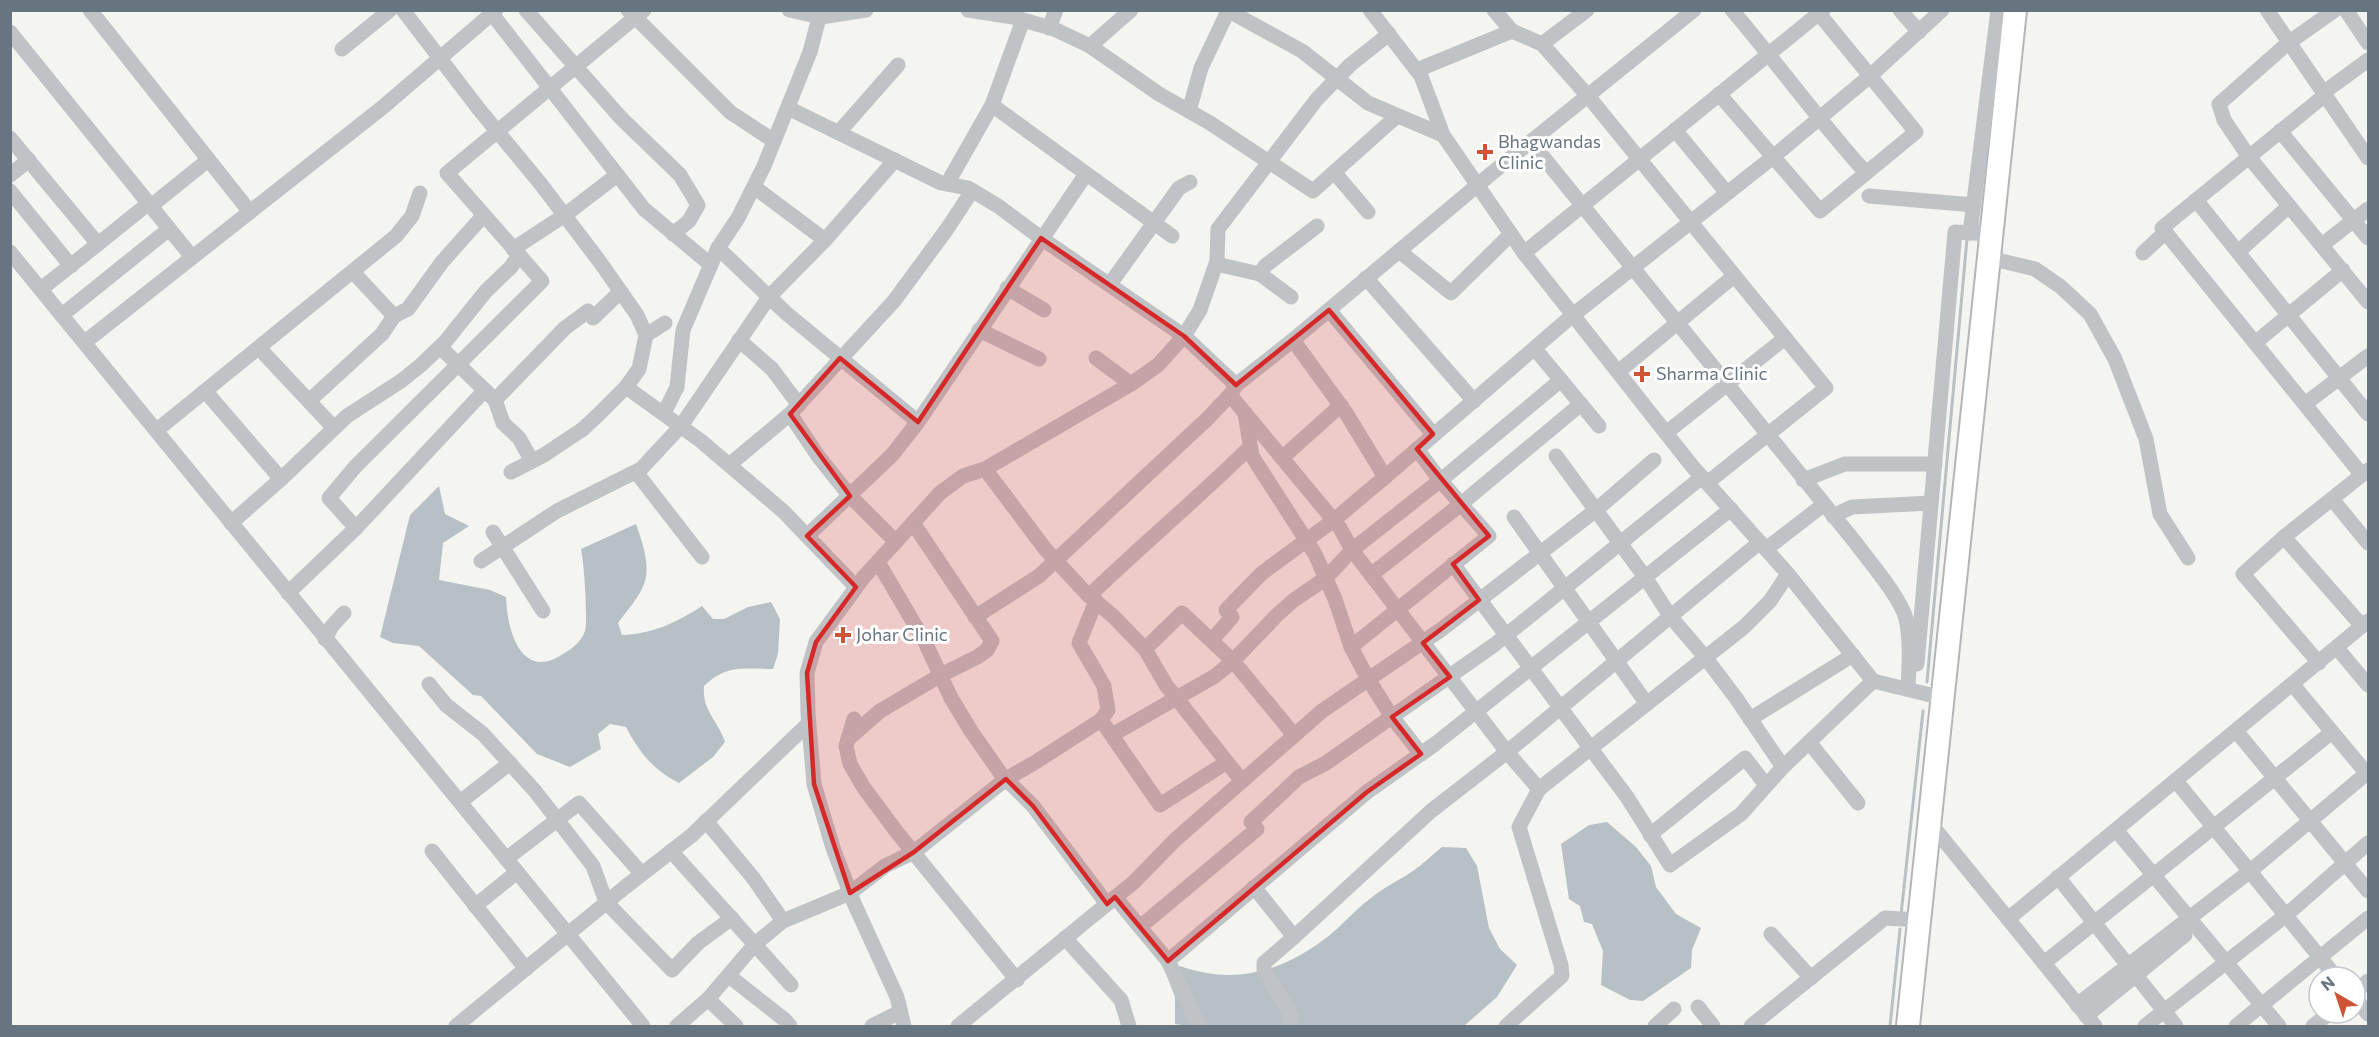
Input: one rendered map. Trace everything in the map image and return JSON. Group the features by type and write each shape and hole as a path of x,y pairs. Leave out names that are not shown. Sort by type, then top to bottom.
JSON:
{"highway":[{"path":"1908,1026 1989,258 1981,233 2015,10"}],"street":[{"path":"90,10 250,212"},
{"path":"342,49 390,10"},
{"path":"403,10 565,215 637,315 646,335 639,369 626,387 583,429 511,472"},
{"path":"526,10 620,117 680,175 698,205 689,221 673,234"},
{"path":"789,10 821,14 866,10"},
{"path":"1049,28 1056,10"},
{"path":"1090,46 1131,10"},
{"path":"1370,10 1421,76 1443,135 1524,253 1705,480 1788,574 1873,681 1943,698"},
{"path":"1140,927 1254,825 1299,777 1326,762 1450,677 1506,635 1619,542 1826,388 1588,96 1542,44 1512,30 1494,10"},
{"path":"1542,44 1587,10"},
{"path":"975,617 1039,576 1233,390 1478,184 1694,10"},
{"path":"1732,10 1866,173"},
{"path":"1900,10 1919,32"},
{"path":"1212,640 1232,617 1226,610 1262,573 1334,520 1573,315 1773,157 1870,76 1942,10"},
{"path":"1912,690 1955,232 1981,233 1974,205 1998,10"},
{"path":"2267,10 2324,94 2363,138 2368,158"},
{"path":"2335,10 2288,43 2219,104 2224,120 2249,157 2368,302"},
{"path":"2346,10 2368,43"},
{"path":"977,11 1023,20 1049,28 1090,46 1159,94 1313,191 1397,116"},
{"path":"1189,111 1201,68 1227,11 1302,51 1368,103 1443,135"},
{"path":"85,342 383,107 492,12 644,209 711,266"},
{"path":"1524,253 1819,12 1916,132 1820,211 1719,94"},
{"path":"356,528 329,498 355,467 542,281 447,173 636,13 730,112 774,141"},
{"path":"664,413 677,387 683,330 718,248 738,218 754,187 810,52 821,14"},
{"path":"947,184 992,105 1023,20"},
{"path":"1417,70 1512,30"},
{"path":"10,32 192,258"},
{"path":"872,1026 902,1019 897,997 850,893 833,848 814,784 808,724 807,673 816,642 856,587 940,494 963,476 985,469 1131,384 1158,365 1184,336 1200,310 1216,264 1218,229 1317,99 1389,34"},
{"path":"2319,663 2243,574 2284,537 2365,473 2305,404 2162,228 2368,60"},
{"path":"838,132 898,65"},
{"path":"992,105 1172,236"},
{"path":"788,108 947,184 972,190 1184,336 1233,390 1245,413 1334,520 1352,550 1371,575 1507,752 1539,789"},
{"path":"1675,130 1726,193"},
{"path":"2280,131 2368,238"},
{"path":"10,138 98,244"},
{"path":"1531,142 1581,206 1679,323 1892,592 1906,617 1912,690"},
{"path":"10,175 28,160"},
{"path":"41,289 208,160"},
{"path":"481,561 557,511 641,469 681,426 769,297 825,240 895,160"},
{"path":"1335,172 1368,212"},
{"path":"807,536 892,454 918,422 1086,174"},
{"path":"231,522 281,480 347,416 401,381 440,347 486,291 511,267 516,252 617,175"},
{"path":"1110,284 1179,188 1190,182"},
{"path":"754,187 825,240"},
{"path":"729,465 794,409 894,301 947,229 972,190"},
{"path":"10,191 71,266"},
{"path":"157,430 396,236 412,216 420,193"},
{"path":"1869,196 1974,205"},
{"path":"2196,200 2368,414"},
{"path":"2238,252 2289,206"},
{"path":"2322,245 2368,209"},
{"path":"309,401 382,334 394,316 408,309 442,262 483,216"},
{"path":"1260,274 1265,266 1317,226"},
{"path":"62,315 169,229"},
{"path":"1399,251 1451,293 1511,234"},
{"path":"2143,253 2159,238 2167,234"},
{"path":"718,248 769,297 918,422"},
{"path":"10,252 643,1026"},
{"path":"1989,258 2035,269 2061,287 2090,314 2115,359 2146,439 2160,514 2188,558"},
{"path":"1216,264 1260,274 1291,297"},
{"path":"2255,343 2343,270"},
{"path":"353,272 394,316"},
{"path":"1618,372 1734,276"},
{"path":"1366,278 1473,401"},
{"path":"1007,288 1044,310"},
{"path":"288,593 490,395 564,328 590,314 621,292"},
{"path":"1329,310 1433,434"},
{"path":"646,335 665,323"},
{"path":"979,330 1039,359"},
{"path":"1666,433 1785,338"},
{"path":"739,340 772,369 818,456 850,496 896,542"},
{"path":"1293,340 1341,405 1385,477"},
{"path":"440,347 490,395 503,423 519,438 532,461"},
{"path":"259,348 334,428"},
{"path":"1535,349 1599,426"},
{"path":"2305,404 2368,356"},
{"path":"1096,358 1131,384"},
{"path":"1112,735 1215,676 1233,661 1277,615 1326,578 1352,550 1561,380"},
{"path":"626,387 681,426 784,512 856,587"},
{"path":"206,392 281,480"},
{"path":"1371,575 1581,404"},
{"path":"1282,458 1341,405"},
{"path":"1245,413 1252,456 1306,540 1326,578 1351,647 1368,679 1392,717 1420,754"},
{"path":"677,1026 708,999 755,944 783,921 850,893 885,866 914,852 1006,779 1101,720 1108,710 1104,686 1079,643 1093,599 1143,544 1216,481 1250,447"},
{"path":"1351,647 1489,536 1440,480 1417,449"},
{"path":"1556,456 1645,577 1670,616 1706,657 1783,767"},
{"path":"958,1026 976,1021 1017,980 1111,901 1322,711 1423,643 1596,510 1654,460"},
{"path":"1803,480 1845,464 1935,464"},
{"path":"985,469 1056,561 1145,649 1166,685 1242,781"},
{"path":"636,472 702,557"},
{"path":"2332,499 2368,543"},
{"path":"1289,1026 1292,1016 1264,970 1264,963 1431,811 1507,752 1670,616 1763,546 1828,510 1931,503"},
{"path":"1168,962 1367,792 1476,712 1731,509"},
{"path":"1514,517 1647,704"},
{"path":"848,739 880,711 977,657 987,650 992,641 913,523"},
{"path":"493,532 543,611"},
{"path":"2008,919 2365,624 2284,537"},
{"path":"878,562 925,642 971,731 1006,779 1033,806 1111,901 1140,927 1168,962 1200,1026"},
{"path":"1453,564 1627,796 1670,865 1741,814 1783,767 1873,681"},
{"path":"1506,1026 1562,976 1561,965 1519,827 1539,789 1744,627 1770,601 1788,574"},
{"path":"325,639 332,626 344,613"},
{"path":"1145,649 1182,613 1233,661 1294,735"},
{"path":"2337,648 2368,685"},
{"path":"1750,719 1853,656"},
{"path":"429,684 446,705 483,734 510,763 557,819 592,866 606,902 672,969 698,943 732,918"},
{"path":"1930,823 2086,1016 2132,971 2314,825 2368,774 2293,685"},
{"path":"854,719 846,746 850,764 864,788 1017,980"},
{"path":"1101,720 1160,805 1227,762"},
{"path":"456,1026 706,822 791,743 808,724"},
{"path":"2237,732 2368,891"},
{"path":"2043,963 2332,732"},
{"path":"1809,742 1858,804"},
{"path":"1650,835 1745,758 1766,785"},
{"path":"460,802 510,763"},
{"path":"2176,781 2325,965"},
{"path":"507,859 579,803 642,874"},
{"path":"706,822 754,879 783,921"},
{"path":"2116,830 2279,1026"},
{"path":"2145,1026 2285,916 2368,843"},
{"path":"432,851 526,969"},
{"path":"672,851 791,985"},
{"path":"475,906 517,872"},
{"path":"2058,877 2175,1026"},
{"path":"1254,887 1294,937"},
{"path":"1751,1026 1885,918 1920,920"},
{"path":"2236,1026 2368,918"},
{"path":"1771,934 1811,978"},
{"path":"1065,938 1122,1000 1125,1024"},
{"path":"729,976 785,1020 789,1026"},
{"path":"708,999 736,1026"},
{"path":"1698,1007 1713,1026"},
{"path":"1655,1026 1674,1009"}],"highlighted area":[{"path":"1041,238 1184,336 1236,385 1329,310 1433,434 1417,449 1489,536 1453,564 1479,600 1423,643 1450,677 1392,717 1421,754 1367,792 1168,961 1115,897 1107,904 1033,806 1006,779 914,852 850,893 814,784 807,673 816,642 856,587 807,536 850,496 790,414 840,358 918,422"}],"shaded area":[{"path":"439,486 445,514 469,526 443,543 439,580 490,590 506,597 513,637 527,657 537,662 549,661 567,652 579,642 585,631 585,591 581,549 636,524 645,554 646,577 639,594 618,623 622,635 643,633 664,626 702,606 713,619 724,619 748,607 771,602 780,619 778,654 773,669 736,669 720,674 704,686 705,702 725,742 713,757 679,783 662,773 648,760 626,727 610,724 598,734 601,749 570,767 537,754 481,696 473,695 419,646 393,643 380,637 410,515"},
{"path":"1607,822 1636,847 1651,866 1656,887 1676,914 1701,928 1692,950 1691,968 1643,1001 1630,1000 1601,985 1603,951 1592,924 1584,922 1580,906 1569,899 1561,844 1589,825"},
{"path":"1442,847 1466,848 1477,866 1489,928 1500,949 1517,965 1497,997 1464,1026 1188,1026 1175,1024 1175,997 1167,976 1180,966 1221,975 1240,974 1259,972 1295,958 1330,935 1381,890 1413,871"}],"waterway":[{"path":"1927,682 1967,239"},
{"path":"1901,915 1923,711"},
{"path":"1890,1026 1900,929"}],"place":[{"name":"Bhagwandas Clinic","path":"1485,152"},
{"name":"Sharma Clinic","path":"1642,374"},
{"name":"Johar Clinic","path":"843,635"}]}
